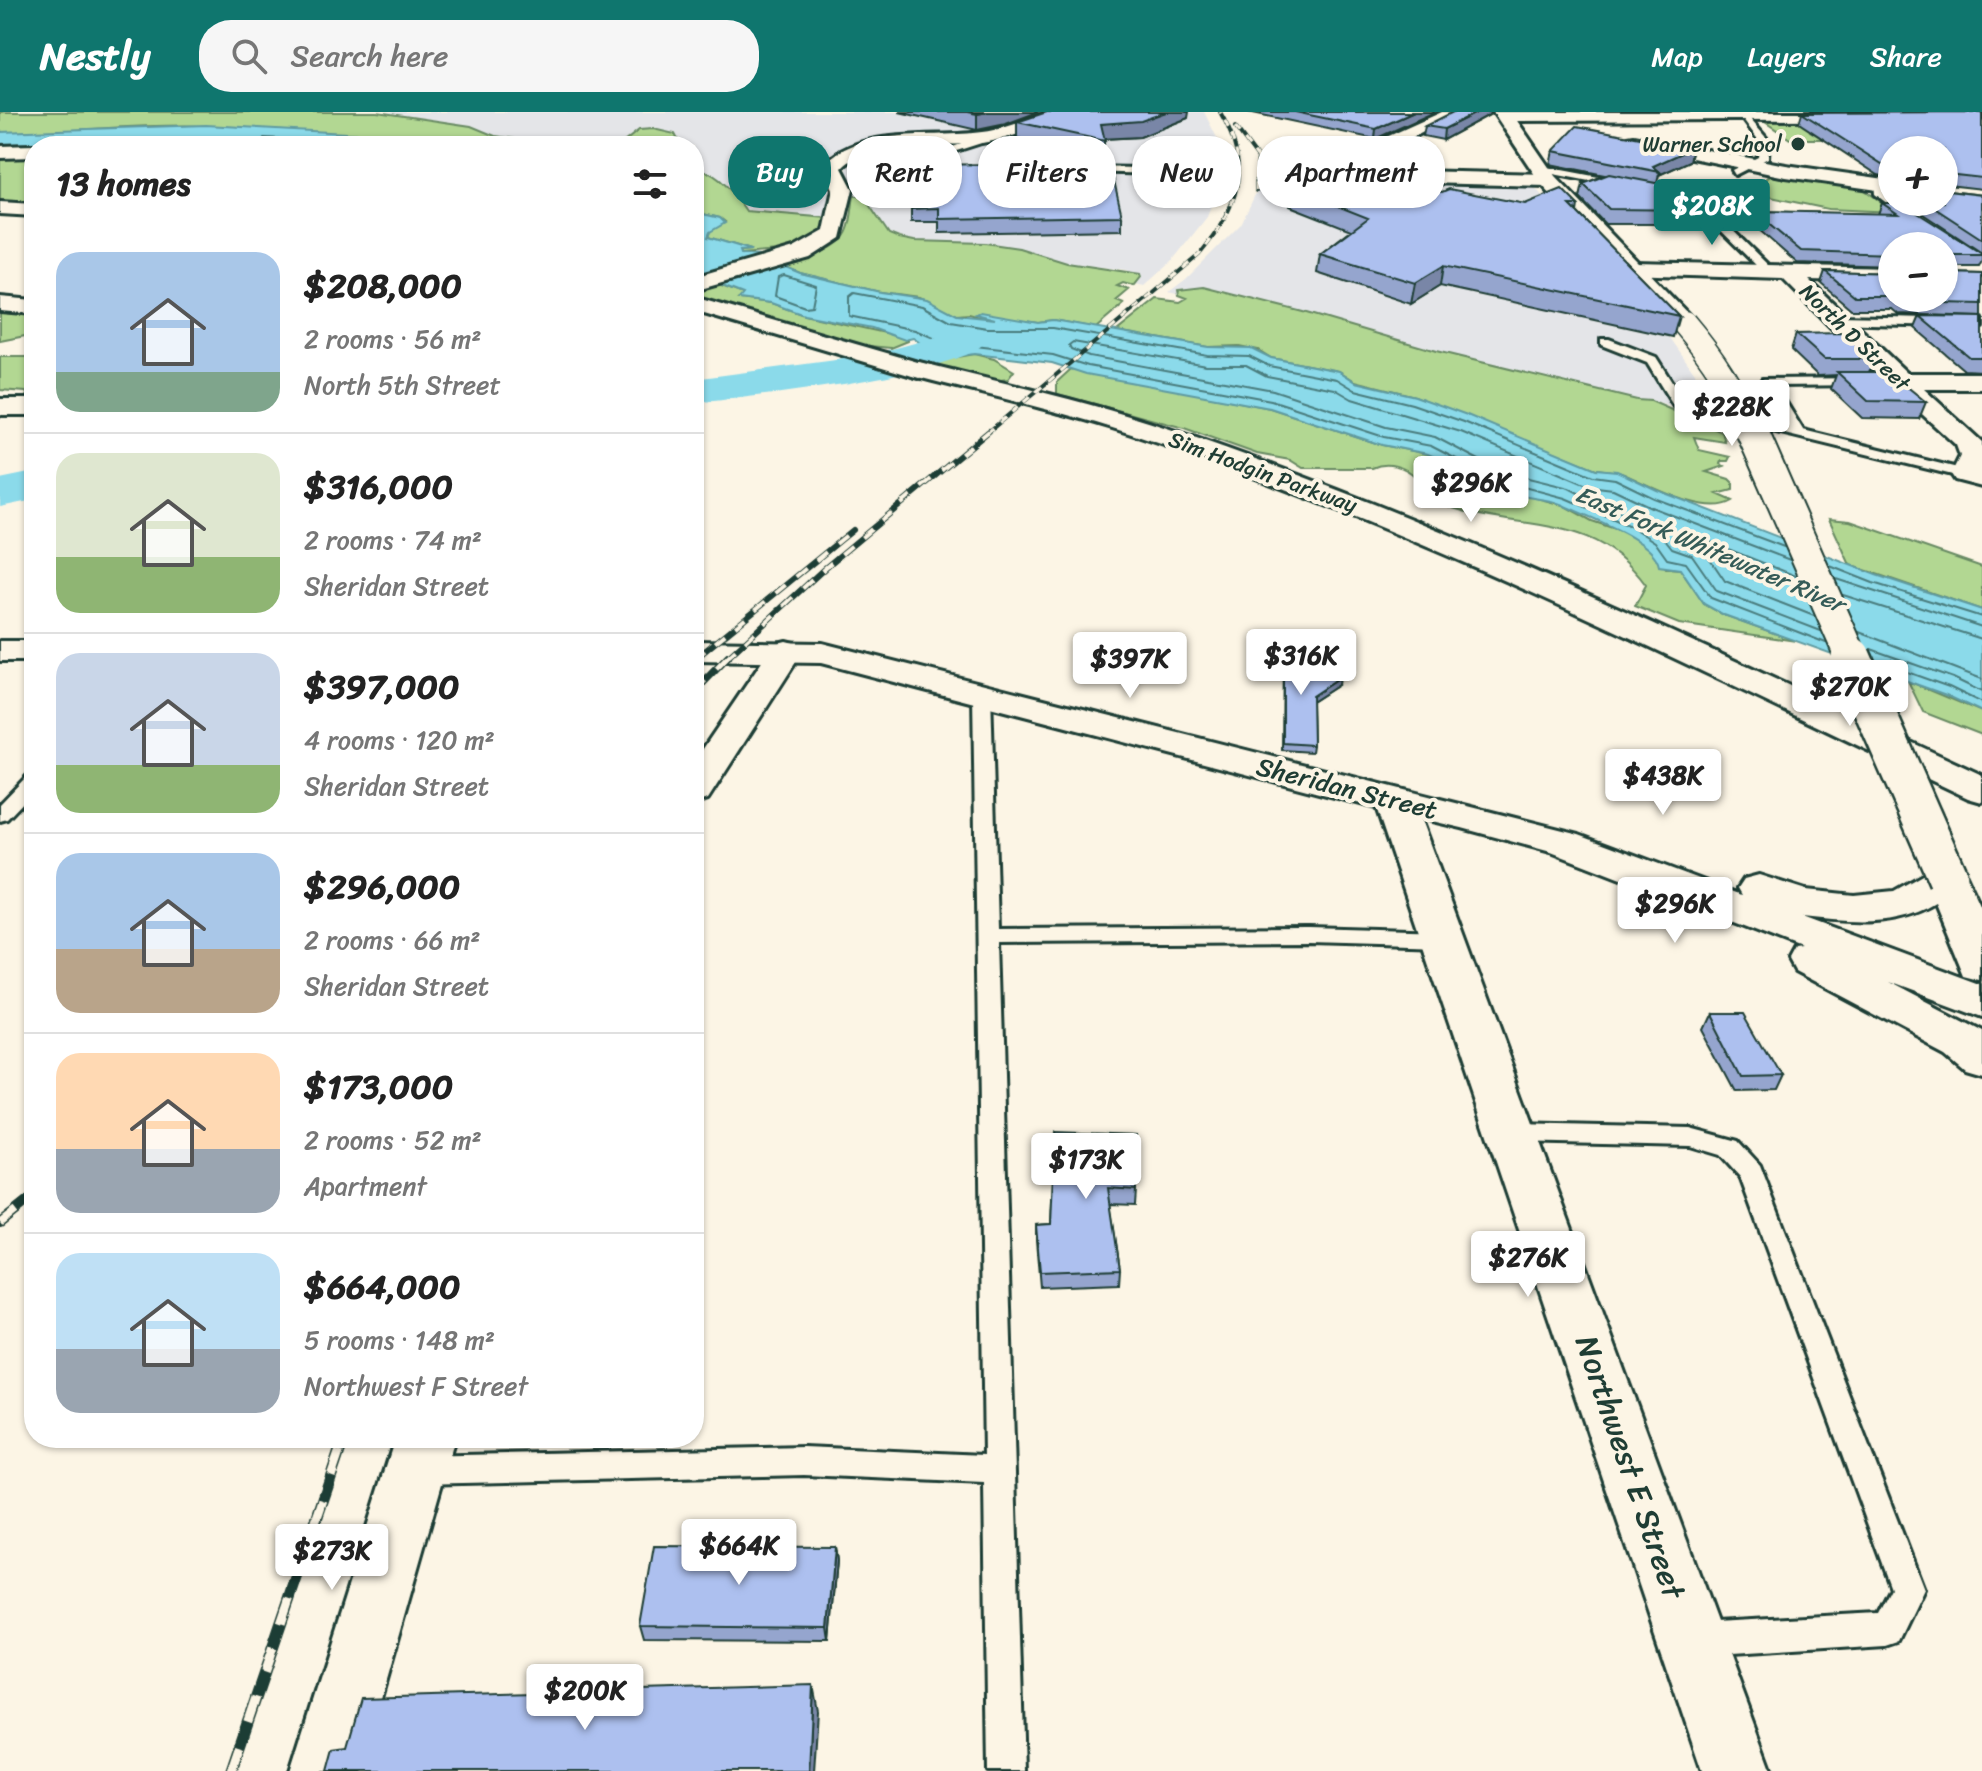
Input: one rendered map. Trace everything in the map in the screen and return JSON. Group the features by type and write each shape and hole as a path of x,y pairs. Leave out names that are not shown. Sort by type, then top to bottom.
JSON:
{"street":[{"path":"994,136 1064,112"},
{"path":"1404,136 1456,112"},
{"path":"1483,112 1982,114"},
{"path":"1504,114 1741,167 1878,184"},
{"path":"1504,114 1540,168 1712,356 1738,398 1948,878 1980,960"},
{"path":"704,281 802,253 822,244 837,229 843,189 832,167 839,158 889,144 978,137"},
{"path":"1540,168 1551,145"},
{"path":"0,152 24,151"},
{"path":"1445,172 1540,168"},
{"path":"0,208 24,209"},
{"path":"1634,269 1878,275"},
{"name":"North D Street","path":"1778,272 1837,320 1900,381 1975,442 1974,476"},
{"path":"0,304 24,306"},
{"name":"Sim Hodgin Parkway","path":"704,307 919,370 1144,429 1368,511 1569,599 1982,790"},
{"path":"1900,381 1982,381"},
{"path":"0,407 24,407"},
{"path":"0,651 24,651"},
{"name":"Sheridan Street","path":"704,651 822,653 1565,843 1982,1001"},
{"path":"704,776 786,651"},
{"path":"1394,801 1441,792 1497,793 1567,815 1800,903 1854,909 1904,904 1948,878"},
{"path":"1394,801 1451,830 1564,867 1806,959 1962,1040 1982,1057"},
{"name":"Northwest E Street","path":"1394,801 1737,1771"},
{"path":"325,1771 420,1454"}],"lane":[{"path":"1741,167 1763,158 1764,141 1742,113"},
{"path":"1540,168 1632,187"},
{"path":"1646,190 1699,203 1778,272"},
{"path":"1837,320 1982,323"},
{"path":"1605,342 1652,360 1679,404 1974,476"},
{"path":"1797,432 1767,382 1900,381"},
{"path":"982,693 1006,1771"},
{"path":"0,815 24,790"},
{"path":"987,936 1309,934 1442,938"},
{"path":"1511,1133 1690,1137 1729,1148 1751,1172 1908,1589 1887,1629 1691,1640"},
{"path":"420,1454 804,1461 999,1470"}],"shaded area":[{"path":"377,112 1050,112 992,133 962,137 847,136 847,151 831,157 831,136 728,136 728,188 704,170 704,136 676,136 639,130 632,136 495,136 471,126"},
{"path":"1087,112 1204,112 1216,136 1132,136 1132,208 1210,208 1207,217 1172,261 1144,286 1136,284 1139,282 1126,270 1067,263 1019,248 985,243 914,241 889,234 871,208 962,208 962,144 978,143 978,208 1116,208 1116,136 1022,136"},
{"path":"1445,177 1528,180 1671,339 1701,382 1718,420 1651,401 1436,351 1204,287 1178,294 1169,292 1241,224 1257,191 1257,208 1445,208"},
{"path":"743,208 829,208 828,218 745,211"}],"green space":[{"path":"0,112 377,112 471,126 495,136 370,136 208,126 0,132"},
{"path":"1762,120 1814,120 1810,131 1823,139 1790,139"},
{"path":"653,129 676,136 632,136 639,130"},
{"path":"0,157 24,157 24,209 0,208"},
{"path":"704,171 728,187 728,208 828,218 826,230 792,250 741,254 740,251 751,250 708,237 710,231 725,222 704,214"},
{"path":"1771,176 1862,188 1878,200 1878,211 1828,209 1742,191"},
{"path":"852,208 871,208 889,234 899,238 1019,248 1067,263 1140,274 1141,277 1134,286 1123,283 1117,286 1129,290 1116,301 1124,304 1096,328 1053,320 1038,322 978,314 996,319 994,321 969,314 957,315 919,297 880,292 800,273 781,265 829,249 844,237"},
{"path":"716,284 746,295 739,299 771,303 804,315 908,338 908,341 891,348 858,345 704,300 704,287"},
{"path":"1204,287 1436,351 1651,401 1722,432 1725,442 1694,437 1699,450 1730,457 1728,461 1721,461 1720,464 1724,466 1706,472 1733,483 1733,490 1717,494 1733,501 1707,505 1676,497 1621,473 1596,469 1415,396 1355,381 1339,371 1271,358 1258,350 1239,346 1208,347 1117,331 1157,299 1180,302 1187,298 1179,295 1178,290"},
{"path":"0,312 24,313 24,336 0,341"},
{"path":"974,354 994,359 1014,371 1008,379 988,382 923,363"},
{"path":"0,357 24,357 24,392 0,390"},
{"path":"1071,369 1270,408 1382,445 1428,454 1459,468 1460,474 1494,487 1563,505 1592,521 1627,533 1650,548 1666,568 1680,569 1704,604 1724,615 1796,641 1679,624 1635,606 1646,585 1625,562 1604,546 1557,528 1480,515 1444,505 1428,496 1417,478 1401,468 1384,465 1372,468 1303,468 1290,460 1257,454 1184,428 1057,394 1057,382"},
{"path":"1829,519 1850,521 1982,567 1982,610 1850,565"},
{"path":"1908,681 1982,712 1982,735 1923,712"}],"water":[{"path":"206,125 399,136 24,136 24,143 0,144 0,132"},
{"name":"East Fork Whitewater River","path":"704,214 720,218 725,223 710,232 708,237 751,250 740,251 741,254 759,256 800,273 880,292 927,299 957,315 995,319 976,314 981,312 1038,322 1053,320 1208,347 1251,348 1271,358 1339,371 1356,382 1415,396 1596,469 1617,471 1657,490 1876,575 1982,610 1982,712 1946,695 1724,615 1704,604 1680,569 1659,566 1646,547 1619,530 1557,503 1513,494 1460,474 1459,468 1428,454 1382,445 1270,408 1086,374 1052,363 974,354 956,356 925,346 913,338 905,340 872,328 804,315 771,303 739,299 743,294 704,279"}],"building":[{"path":"1047,112 1166,112 1141,121 1101,124 1104,136 1082,136 1017,122"},
{"path":"1295,112 1414,112 1376,129"},
{"path":"1453,112 1478,112 1444,129 1425,126"},
{"path":"1982,112 1982,178 1958,175 1958,136 1878,136 1878,161 1802,113"},
{"path":"1577,126 1693,148 1653,166 1660,172 1553,151"},
{"path":"978,164 978,208 1116,208 1116,190 1122,216 939,219 939,208 962,208 962,165"},
{"path":"1609,174 1676,187 1701,210 1609,209 1583,184"},
{"path":"1449,189 1525,204 1562,189 1578,205 1570,205 1679,316 1443,266 1415,283 1320,254 1368,218 1343,208 1445,208 1445,191"},
{"path":"1958,192 1982,195 1982,239 1947,216 1958,216"},
{"path":"1753,211 1922,216 1947,232 1878,232 1878,254 1801,251"},
{"path":"1958,239 1982,254 1958,255"},
{"path":"1825,271 1878,273 1878,296 1855,296"},
{"path":"1958,273 1982,274 1982,304 1958,303"},
{"path":"1920,316 1982,317 1982,357 1969,357"},
{"path":"1843,333 1874,359 1824,359 1796,334"},
{"path":"1837,372 1889,372 1926,402 1868,401"},
{"path":"1283,654 1310,654 1311,666 1339,678 1312,696 1313,745 1283,743"},
{"path":"1710,1012 1745,1012 1781,1075 1743,1076"},
{"path":"1055,1132 1136,1135 1136,1190 1108,1188 1120,1269 1040,1272 1036,1225 1051,1224"},
{"path":"654,1546 835,1547 828,1628 640,1626"},
{"path":"813,1685 809,1771 328,1771 334,1749 347,1747 361,1698"}],"waterway":[{"path":"704,390 866,368 967,341"},
{"path":"0,493 24,488"}],"railway":[{"path":"987,433 1199,255 1212,238 1231,204 1238,169 1236,151 1220,112"},
{"path":"1235,127 1258,158 1256,191"},
{"path":"727,659 826,567 989,431"},
{"path":"704,652 853,530"},
{"path":"704,682 727,659"},
{"path":"0,1223 24,1204"},
{"path":"231,1771 341,1448"}],"place":[{"name":"Warner School","path":"1798,144"}]}
